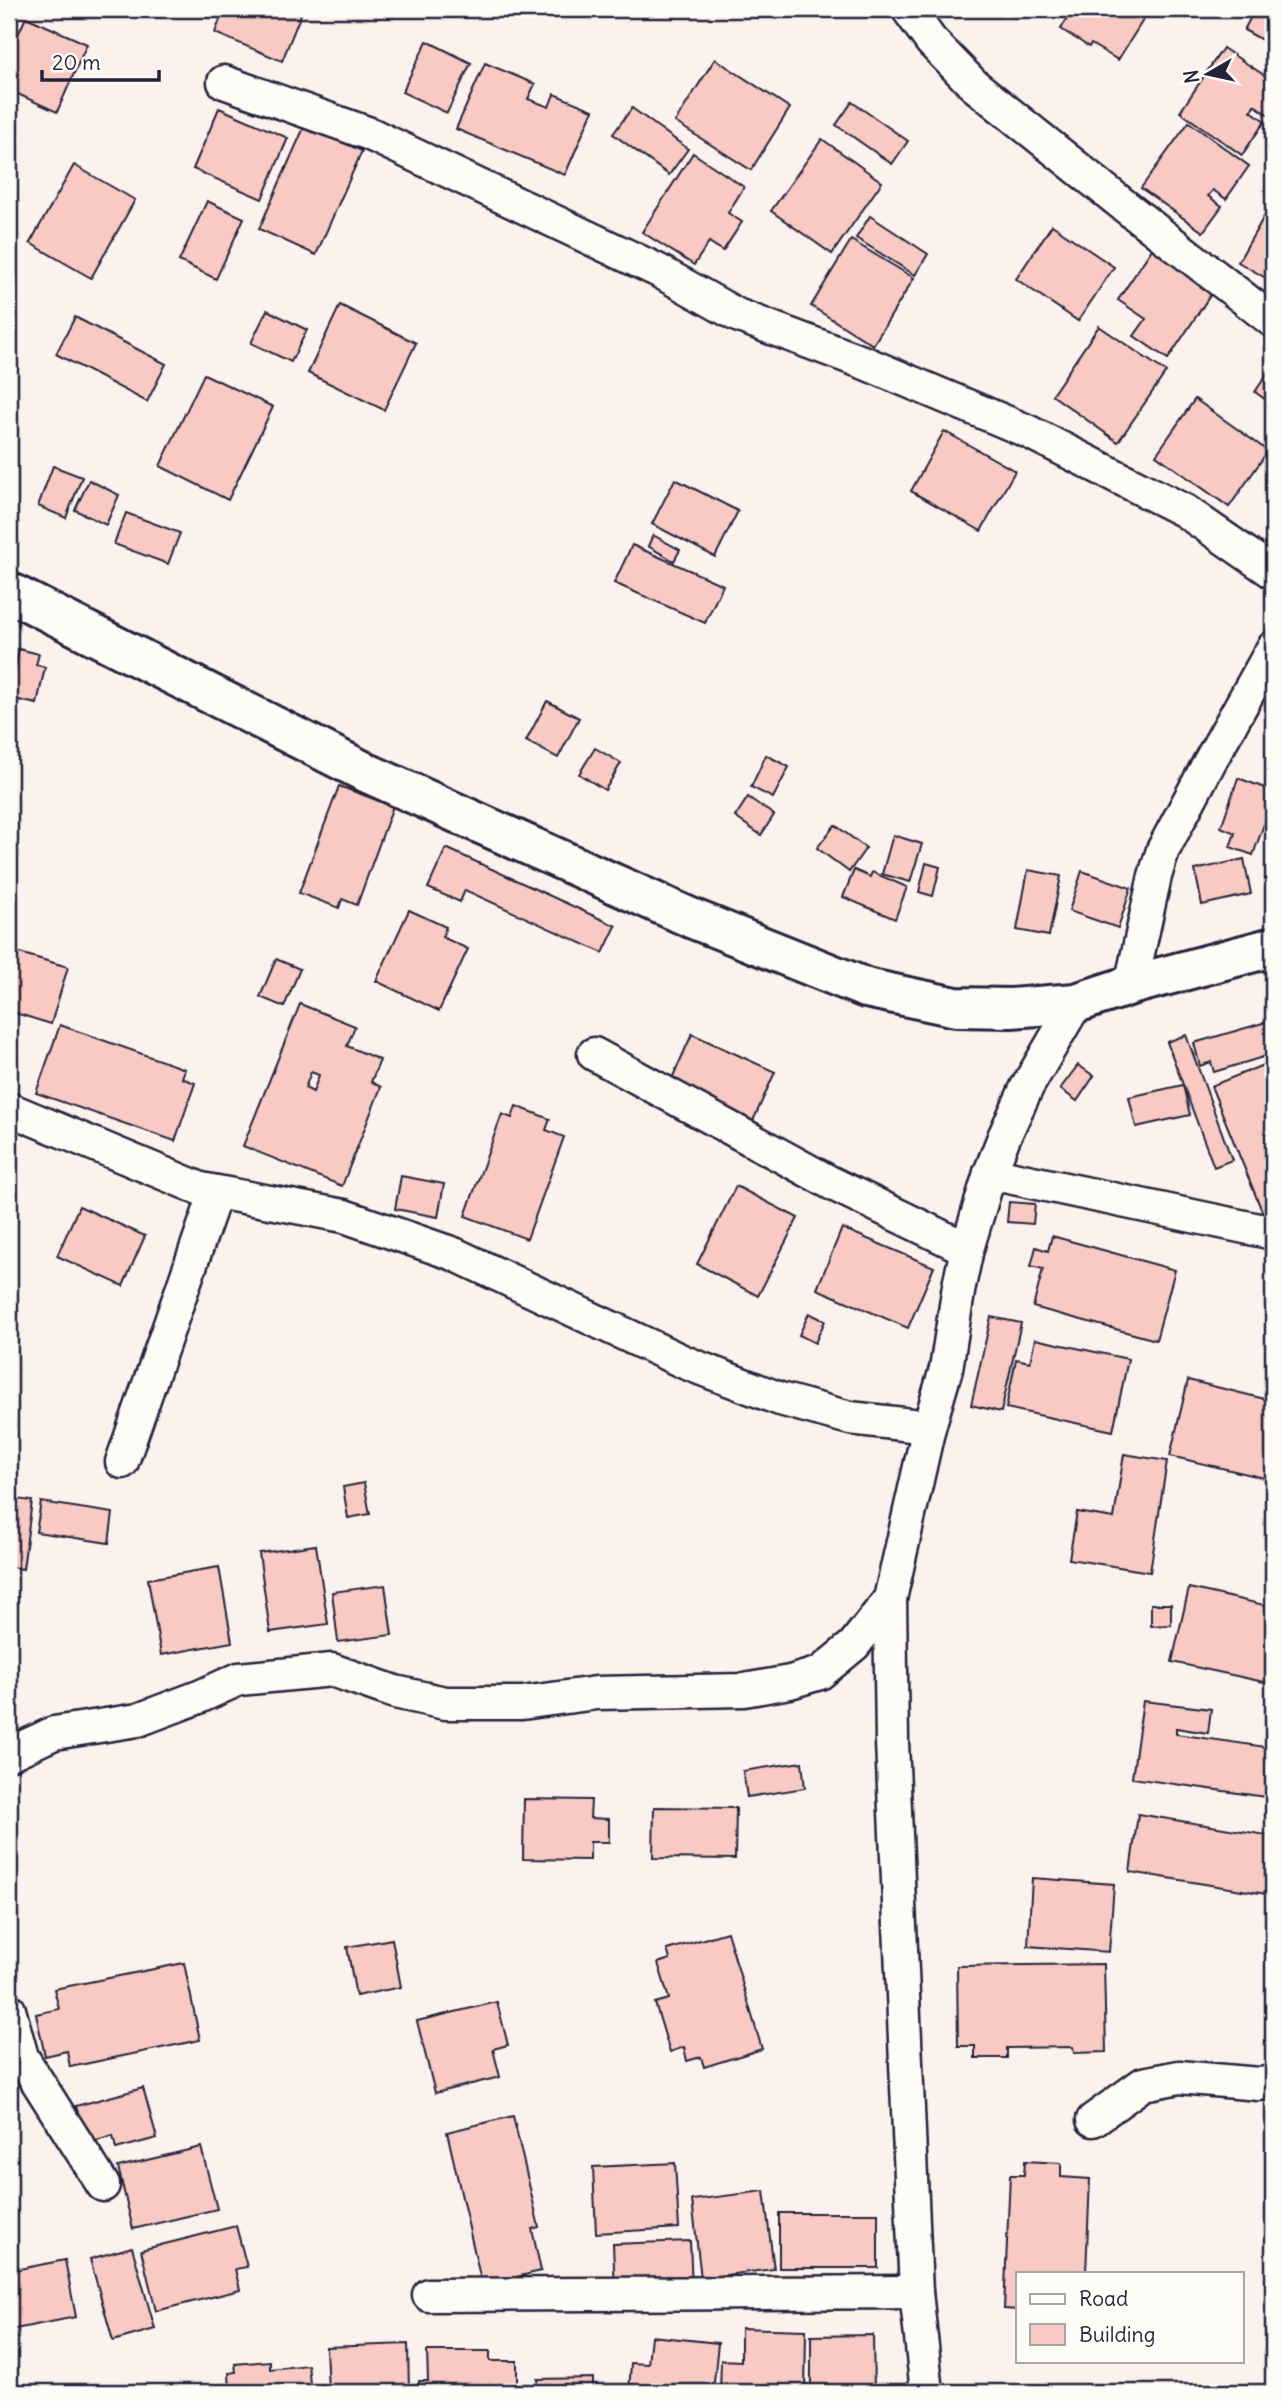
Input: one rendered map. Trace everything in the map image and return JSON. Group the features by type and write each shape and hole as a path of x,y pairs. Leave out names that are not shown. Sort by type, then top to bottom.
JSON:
{"main road":[{"path":"9,592 377,778 691,918 866,988 956,1007 1011,1008 1076,1003 1131,985 1273,947"}],"street":[{"path":"908,9 931,41 974,85 1273,321"},
{"path":"224,82 370,134 657,270 737,315 865,363 1027,431 1185,511 1273,572"},
{"path":"1131,985 1163,850 1273,648"},
{"path":"927,2392 916,2292 892,1742 890,1599 929,1427 946,1368 967,1249 990,1173 1027,1087 1076,1003"},
{"path":"594,1054 831,1183 967,1249"},
{"path":"9,1109 201,1189 344,1216 454,1254 684,1362 780,1399 850,1418 929,1427"},
{"path":"990,1173 1273,1233"},
{"path":"122,1462 216,1192"},
{"path":"9,1754 54,1733 138,1720 199,1697 239,1678 332,1670 395,1692 445,1703 522,1703 596,1693 724,1692 790,1682 820,1673 854,1645 890,1599"},
{"path":"9,2010 22,2057 103,2185"},
{"path":"1093,2120 1143,2084 1179,2077 1259,2084 1273,2082"},
{"path":"429,2295 916,2292"}],"building":[{"path":"224,9 303,9 282,61 215,33"},
{"path":"1073,9 1150,9 1118,60 1091,44 1089,47 1061,29"},
{"path":"1255,9 1273,9 1273,46 1244,30"},
{"path":"26,17 87,44 57,112 9,90 9,55"},
{"path":"427,41 471,63 447,113 402,92"},
{"path":"1223,48 1273,81 1273,109 1269,115 1254,105 1251,111 1265,121 1242,155 1180,112"},
{"path":"715,59 790,108 751,170 675,122"},
{"path":"485,63 535,84 528,99 549,107 554,94 593,110 565,175 456,129"},
{"path":"852,102 908,141 892,164 836,125"},
{"path":"219,108 288,138 262,199 193,169"},
{"path":"632,108 688,149 669,175 613,134"},
{"path":"1189,122 1249,166 1226,199 1213,190 1208,196 1222,206 1203,232 1141,188"},
{"path":"305,125 362,151 316,255 259,229"},
{"path":"822,139 882,182 832,254 771,211"},
{"path":"693,153 744,187 728,213 742,222 723,251 709,242 694,265 642,232"},
{"path":"74,165 135,200 91,278 30,243"},
{"path":"207,201 244,218 216,279 179,261"},
{"path":"1273,201 1273,282 1238,262"},
{"path":"870,216 928,254 915,275 856,238"},
{"path":"9,225 15,228 9,240"},
{"path":"1052,225 1114,267 1078,321 1016,279"},
{"path":"851,240 914,278 873,345 811,306"},
{"path":"1152,249 1213,291 1168,359 1134,336 1146,319 1118,300"},
{"path":"340,305 416,343 384,410 308,373"},
{"path":"267,310 307,330 291,362 251,343"},
{"path":"75,317 166,364 147,402 56,354"},
{"path":"1099,326 1166,372 1118,442 1052,395"},
{"path":"1273,365 1273,405 1255,392"},
{"path":"204,374 273,407 228,500 160,466"},
{"path":"1195,399 1268,451 1229,507 1156,455"},
{"path":"944,431 1015,471 981,531 911,491"},
{"path":"53,466 82,477 66,518 38,506"},
{"path":"675,479 738,511 715,557 652,524"},
{"path":"89,480 119,495 106,525 75,510"},
{"path":"126,513 180,533 168,564 114,544"},
{"path":"653,535 680,550 674,561 648,546"},
{"path":"632,545 723,585 705,623 614,583"},
{"path":"19,649 39,654 36,665 45,667 37,704 9,698"},
{"path":"547,701 579,718 558,758 526,741"},
{"path":"595,748 621,763 605,790 579,774"},
{"path":"766,755 789,767 773,798 751,787"},
{"path":"1238,778 1273,791 1273,799 1253,855 1230,847 1235,833 1221,827"},
{"path":"339,786 393,806 357,905 342,899 339,908 299,893"},
{"path":"748,797 774,815 761,835 735,817"},
{"path":"835,825 866,848 849,872 817,848"},
{"path":"893,835 922,844 910,882 882,874"},
{"path":"446,848 616,926 603,953 465,890 460,902 428,888"},
{"path":"1244,859 1251,894 1202,905 1195,870"},
{"path":"926,863 940,867 933,896 919,892"},
{"path":"854,870 870,877 872,872 907,887 895,919 843,897"},
{"path":"1028,870 1061,876 1049,936 1017,930"},
{"path":"1082,871 1131,888 1118,928 1069,911"},
{"path":"409,910 446,927 442,937 468,949 439,1011 376,981"},
{"path":"9,950 68,967 51,1024 9,1011"},
{"path":"276,959 300,969 284,1007 260,997"},
{"path":"300,1004 355,1026 347,1046 380,1060 371,1082 381,1087 342,1186 243,1146","holes":["311,1072 319,1075 313,1092 305,1088"]},
{"path":"1273,1020 1273,1054 1214,1072 1211,1062 1200,1066 1194,1043"},
{"path":"60,1025 185,1069 182,1078 195,1083 175,1141 36,1093"},
{"path":"692,1034 775,1072 753,1121 670,1083"},
{"path":"1186,1035 1232,1160 1214,1167 1167,1042"},
{"path":"1273,1061 1273,1213 1264,1216 1211,1086"},
{"path":"1078,1065 1094,1076 1077,1101 1060,1089"},
{"path":"1183,1085 1190,1115 1136,1127 1129,1097"},
{"path":"516,1106 550,1119 546,1130 564,1137 527,1239 465,1216 502,1114 512,1118"},
{"path":"401,1176 444,1184 438,1217 395,1209"},
{"path":"736,1186 798,1218 758,1296 697,1264"},
{"path":"1009,1202 1035,1204 1033,1224 1007,1222"},
{"path":"79,1206 145,1236 123,1286 57,1256"},
{"path":"842,1228 934,1267 908,1328 817,1289"},
{"path":"1052,1236 1175,1270 1156,1340 1033,1307 1043,1269 1031,1266 1036,1247 1048,1251"},
{"path":"809,1313 825,1321 815,1343 799,1335"},
{"path":"991,1317 1021,1323 1001,1412 971,1405"},
{"path":"1035,1339 1128,1359 1113,1431 1006,1408 1016,1359 1030,1362"},
{"path":"1188,1380 1273,1401 1273,1480 1170,1456"},
{"path":"1124,1454 1167,1461 1150,1572 1069,1559 1077,1512 1114,1518"},
{"path":"364,1483 370,1514 348,1518 343,1487"},
{"path":"9,1498 32,1501 23,1569 9,1567"},
{"path":"41,1502 113,1513 109,1543 36,1532"},
{"path":"316,1545 328,1624 270,1632 259,1553"},
{"path":"219,1567 232,1642 161,1655 148,1579"},
{"path":"385,1585 392,1635 338,1642 332,1592"},
{"path":"1189,1588 1273,1607 1273,1684 1172,1662"},
{"path":"1151,1604 1171,1604 1171,1625 1151,1626"},
{"path":"1143,1701 1211,1709 1208,1733 1176,1728 1176,1734 1273,1748 1273,1798 1132,1778"},
{"path":"802,1762 805,1788 747,1797 743,1771"},
{"path":"524,1799 591,1800 590,1818 609,1819 609,1842 590,1842 590,1860 523,1859"},
{"path":"654,1807 736,1808 735,1859 653,1858"},
{"path":"1138,1814 1273,1836 1273,1895 1130,1872"},
{"path":"1032,1878 1114,1884 1109,1952 1028,1946"},
{"path":"727,1932 762,2049 704,2067 701,2057 687,2061 684,2047 670,2052 655,2003 669,1999 658,1963 670,1959 667,1950"},
{"path":"392,1939 401,1987 356,1996 347,1947"},
{"path":"184,1963 200,2040 70,2067 67,2051 45,2056 36,2014 59,2009 54,1989"},
{"path":"1104,1964 1106,2052 1074,2053 1073,2047 1007,2048 1007,2058 975,2058 975,2046 958,2046 957,1966"},
{"path":"497,2002 508,2045 493,2049 500,2077 435,2093 417,2021"},
{"path":"143,2088 157,2138 116,2149 113,2136 86,2144 76,2106"},
{"path":"513,2116 539,2227 532,2229 541,2271 482,2285 447,2132"},
{"path":"201,2147 217,2209 133,2229 118,2167"},
{"path":"1025,2161 1061,2163 1061,2177 1090,2179 1086,2272 1016,2272 1016,2310 1004,2309 1010,2175 1024,2175"},
{"path":"675,2163 679,2228 596,2233 593,2167"},
{"path":"764,2191 774,2269 701,2278 692,2200"},
{"path":"779,2213 878,2213 878,2268 779,2268"},
{"path":"236,2226 247,2267 235,2269 240,2290 156,2311 141,2250"},
{"path":"690,2241 692,2288 615,2291 613,2244"},
{"path":"132,2247 155,2329 113,2341 90,2259"},
{"path":"65,2260 76,2317 10,2330 9,2271"},
{"path":"741,2328 806,2330 805,2392 720,2392 721,2360 741,2361"},
{"path":"873,2335 874,2392 811,2392 811,2336"},
{"path":"651,2336 718,2343 713,2392 629,2392 631,2363 648,2364"},
{"path":"408,2344 409,2392 328,2392 326,2347"},
{"path":"427,2351 490,2351 490,2361 517,2361 517,2392 419,2392 419,2381 428,2381"},
{"path":"270,2361 270,2369 308,2365 311,2392 230,2392 229,2373 236,2372 235,2364"},
{"path":"593,2378 593,2392 538,2392 537,2379"}]}
